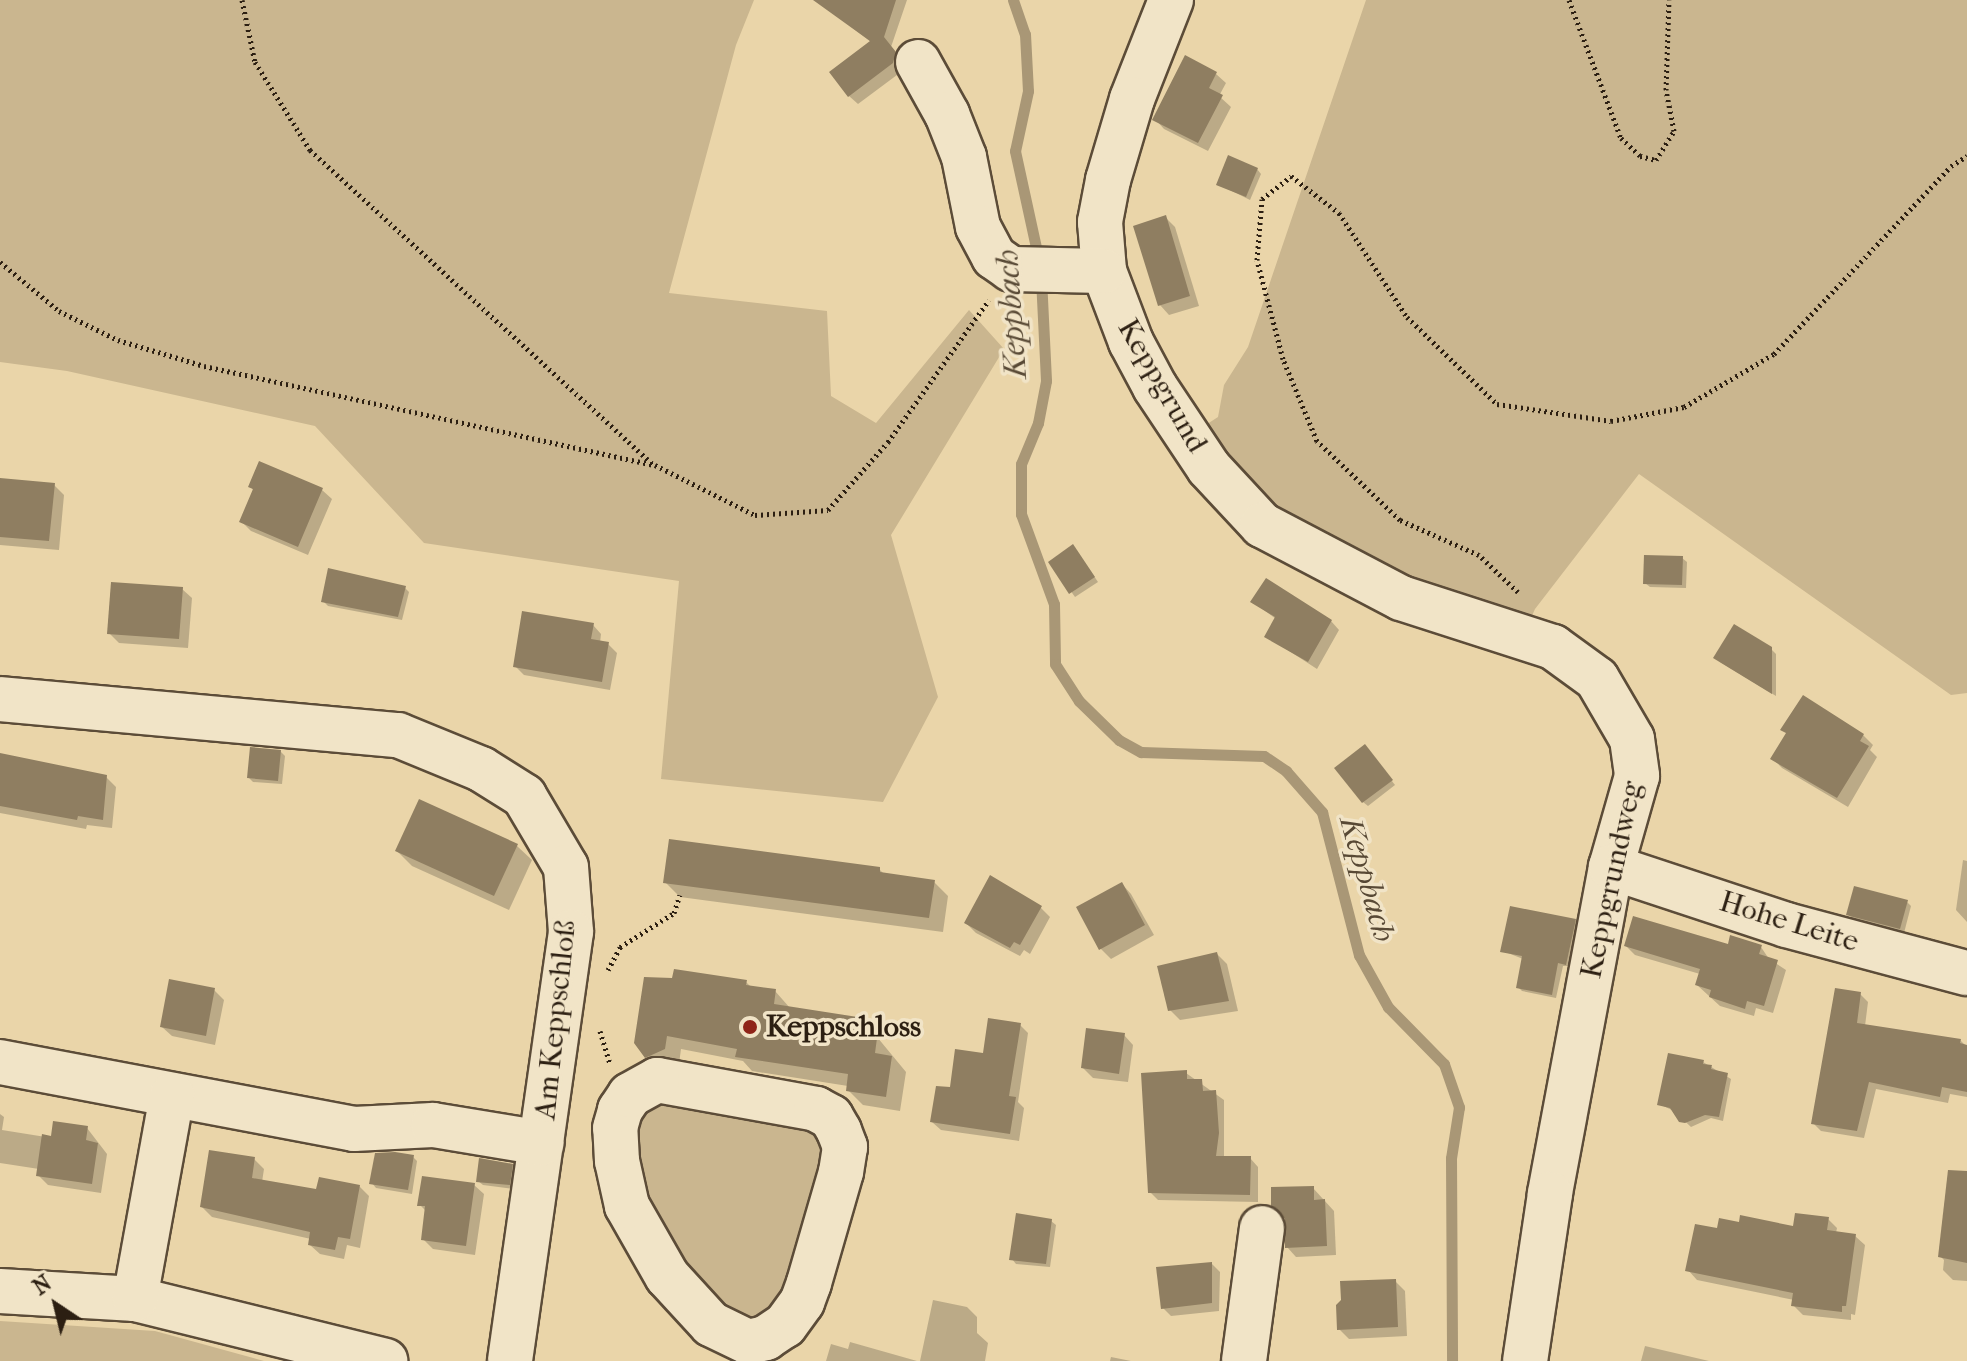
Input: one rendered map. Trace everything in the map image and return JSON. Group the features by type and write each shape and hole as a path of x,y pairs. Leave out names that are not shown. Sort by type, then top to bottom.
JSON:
{"street":[{"name":"Keppgrund","path":"1171,0 1132,99 1108,180 1090,270 1155,387 1209,468 1262,525"},
{"path":"918,62 947,114 964,157 978,227 994,257 1020,269 1090,270"},
{"name":"Keppgrundweg","path":"1262,525 1401,598 1553,647 1597,679 1632,739 1637,776 1611,867 1550,1194 1525,1361"},
{"name":"Am Keppschloß","path":"0,699 398,735 481,769 524,796 566,867 571,932 510,1361"},
{"name":"Hohe Leite","path":"1611,867 1786,925 1967,973"},
{"path":"0,1062 354,1129 433,1125 542,1143"},
{"path":"657,1080 816,1109 831,1117 845,1147 841,1172 802,1302 785,1325 766,1338 723,1348 711,1324 667,1276 627,1206 617,1161 615,1128 620,1110 630,1095 657,1080"},
{"path":"135,1299 172,1095"},
{"path":"1244,1361 1262,1228"},
{"path":"0,1291 135,1299 385,1361"}],"path":[{"path":"242,0 255,62 310,150 655,465"},
{"path":"1569,0 1621,138 1640,156 1656,160 1674,131 1666,90 1669,0"},
{"path":"1520,594 1479,555 1400,520 1317,441 1283,359 1257,260 1262,199 1291,176 1339,213 1407,317 1497,404 1611,421 1684,407 1774,354 1951,166 1967,156"},
{"path":"0,262 59,311 118,340 204,366 655,465 755,515 828,510 888,442 1020,269"},
{"path":"606,983 620,947 674,913 680,895"},
{"path":"599,1020 601,1044 630,1095"}],"shaded area":[{"path":"0,0 754,0 736,45 669,293 827,311 831,396 876,423 969,310 1004,349 891,535 938,697 883,802 661,779 679,581 424,543 315,426 67,371 0,362"},
{"path":"1366,0 1967,0 1967,693 1951,695 1639,474 1535,609 1527,627 1482,615 1271,514 1201,428 1218,417 1224,385 1248,347"},
{"path":"675,1090 831,1136 791,1300 737,1328 650,1234 630,1111"},
{"path":"0,1321 155,1331 264,1361 0,1361"}],"building":[{"path":"813,0 896,0 884,37 896,52 893,63 848,97 829,72 870,41"},
{"path":"1185,55 1217,72 1209,88 1223,95 1198,143 1152,120"},
{"path":"1228,155 1258,168 1246,197 1216,185"},
{"path":"1166,215 1190,296 1158,306 1133,226"},
{"path":"259,461 323,488 298,547 239,522 253,489 248,487"},
{"path":"0,478 55,483 49,541 0,537"},
{"path":"1073,544 1095,577 1069,594 1048,562"},
{"path":"1644,555 1683,556 1682,585 1643,584"},
{"path":"328,568 406,586 398,617 321,602"},
{"path":"1266,578 1332,620 1308,662 1264,637 1275,617 1250,602"},
{"path":"111,582 183,587 179,639 107,634"},
{"path":"522,611 594,623 591,639 609,642 602,682 513,667"},
{"path":"1734,624 1772,647 1772,694 1713,658"},
{"path":"1803,695 1864,734 1860,741 1869,746 1837,798 1770,759 1786,733 1780,730"},
{"path":"1365,744 1393,780 1362,803 1334,768"},
{"path":"250,747 281,750 278,781 247,778"},
{"path":"0,753 107,775 103,820 78,816 77,820 0,806"},
{"path":"419,799 518,844 494,896 395,851"},
{"path":"669,839 880,867 880,872 935,880 929,918 663,883"},
{"path":"990,875 1042,906 1020,945 1014,942 1010,948 964,923"},
{"path":"1122,882 1145,925 1099,950 1076,907"},
{"path":"1854,886 1908,900 1900,929 1846,915"},
{"path":"1510,906 1576,919 1566,965 1558,963 1552,995 1516,988 1522,956 1500,952"},
{"path":"1633,916 1728,944 1730,935 1762,945 1759,954 1778,960 1764,1006 1747,1001 1745,1009 1709,997 1711,990 1695,985 1700,969 1624,946"},
{"path":"1217,952 1229,1001 1168,1011 1157,966"},
{"name":"Keppschloss","path":"674,969 747,980 746,985 776,989 774,1004 864,1018 861,1036 877,1038 875,1053 892,1056 886,1097 846,1091 848,1074 735,1057 737,1049 667,1036 665,1049 645,1058 634,1043 644,977 672,978"},
{"path":"169,979 215,988 206,1036 160,1027"},
{"path":"1835,988 1861,992 1857,1023 1961,1039 1960,1043 1967,1045 1967,1092 1942,1087 1940,1097 1869,1082 1857,1131 1811,1124"},
{"path":"988,1018 1021,1023 1009,1096 1016,1097 1010,1134 930,1122 936,1086 950,1087 955,1049 983,1053"},
{"path":"1086,1028 1125,1033 1119,1074 1081,1068"},
{"path":"1668,1053 1704,1060 1703,1064 1712,1065 1711,1069 1728,1073 1719,1117 1705,1115 1685,1123 1679,1122 1670,1108 1657,1105"},
{"path":"1187,1070 1187,1079 1202,1079 1203,1091 1216,1090 1219,1133 1216,1156 1251,1156 1250,1195 1148,1193 1141,1073"},
{"path":"53,1121 88,1126 86,1140 98,1143 92,1184 36,1176 42,1134 51,1136"},
{"path":"209,1150 255,1157 252,1178 316,1189 319,1177 360,1185 350,1239 338,1237 335,1250 308,1245 310,1232 200,1207"},
{"path":"375,1153 414,1155 408,1190 369,1184"},
{"path":"479,1158 513,1164 510,1185 476,1182"},
{"path":"1948,1170 1967,1171 1967,1263 1938,1257"},
{"path":"422,1176 475,1183 466,1246 421,1240 425,1206 417,1206"},
{"path":"1314,1186 1314,1200 1325,1199 1327,1246 1285,1248 1285,1219 1271,1206 1271,1187"},
{"path":"1016,1213 1052,1219 1046,1264 1009,1260"},
{"path":"1795,1213 1829,1217 1827,1230 1856,1234 1846,1306 1842,1306 1842,1312 1791,1306 1793,1293 1685,1271 1695,1224 1717,1228 1719,1218 1739,1222 1740,1215 1793,1226"},
{"path":"1212,1262 1212,1303 1161,1309 1156,1267"},
{"path":"1396,1279 1398,1327 1337,1330 1336,1305 1341,1300 1340,1281"}],"waterway":[{"name":"Keppbach","path":"1013,0 1025,34 1028,91 1015,151 1039,261"},
{"name":"Keppbach","path":"1041,278 1046,381 1038,423 1021,464 1021,514 1054,604 1055,664 1079,701 1119,740 1141,752 1264,756 1286,771 1322,812 1359,955 1388,1007 1444,1064 1459,1107 1451,1158 1452,1361"}],"place":[{"name":"Keppschloss","path":"750,1027"}]}
